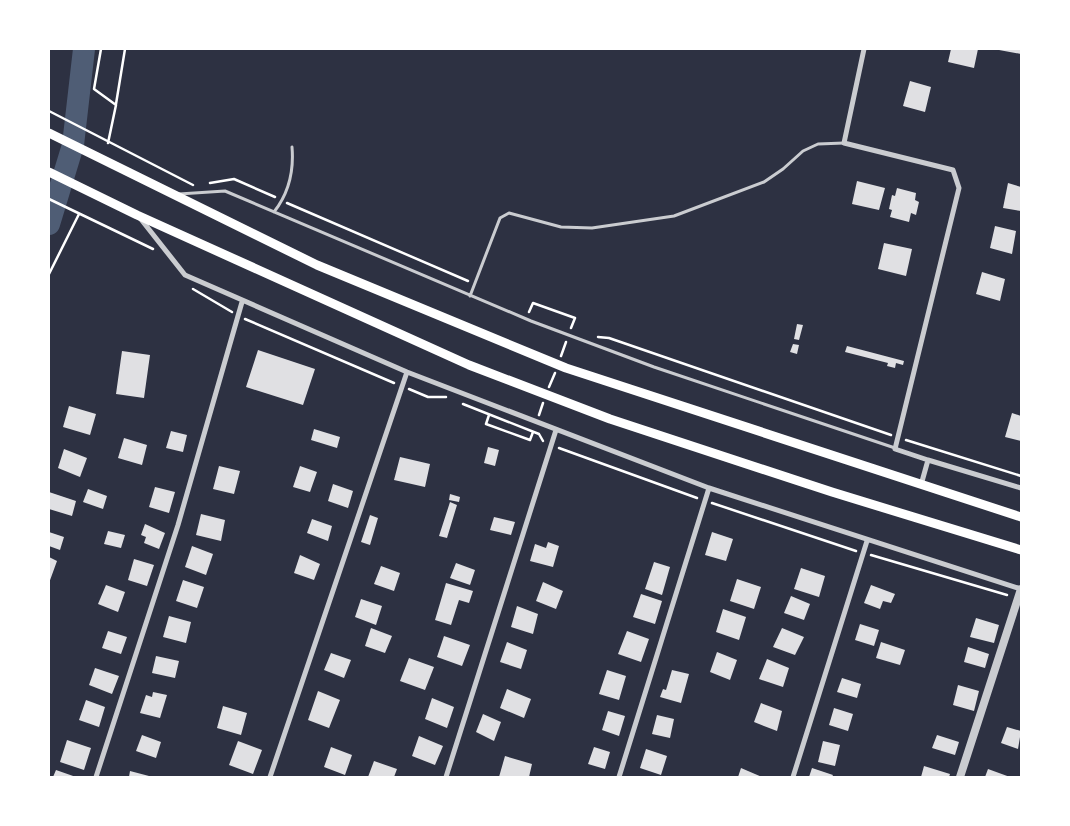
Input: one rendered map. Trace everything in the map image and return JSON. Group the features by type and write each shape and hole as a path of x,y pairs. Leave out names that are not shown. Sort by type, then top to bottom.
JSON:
{"main road":[{"path":"49,133 317,265 566,368 1021,517"},
{"path":"50,173 137,215 469,365 584,409 832,492 1021,550"}],"street":[{"path":"864,49 844,143 953,170 959,188 895,449 1021,488"},
{"path":"137,215 184,275 242,302 407,372 709,488 1020,592 960,777"},
{"path":"96,777 178,525 242,302"},
{"path":"270,777 407,372"},
{"path":"446,777 556,430"},
{"path":"921,485 928,460"},
{"path":"620,777 709,488"},
{"path":"794,777 867,541"}],"lane":[{"path":"470,296 500,218 508,213 561,227 592,228 674,216 764,182 784,169 803,151 818,144 844,143"},
{"path":"274,212 283,201 294,169 292,147"},
{"path":"171,194 225,191 470,296 654,367 895,449"}],"path":[{"path":"101,49 94,89 116,105"},
{"path":"49,111 108,143 125,49"},
{"path":"49,199 80,214 49,274"},
{"path":"529,312 533,303 575,318 560,358"},
{"path":"594,337 609,338 899,438 1021,476"},
{"path":"490,415 486,424 530,440 557,367"},
{"path":"560,448 705,501 863,553 1020,592"}],"building":[{"path":"951,49 978,49 974,68 948,62"},
{"path":"1021,49 1021,54 999,50"},
{"path":"910,81 931,87 925,112 903,106"},
{"path":"857,181 885,188 879,210 852,204"},
{"path":"1008,183 1021,187 1021,211 1003,208"},
{"path":"897,188 916,193 915,200 919,202 916,215 911,213 909,222 890,217 892,210 889,209 892,195 895,196"},
{"path":"995,226 1016,231 1012,254 990,248"},
{"path":"884,243 912,249 906,276 878,269"},
{"path":"982,272 1005,279 1000,301 976,294"},
{"path":"797,324 803,325 799,340 794,339"},
{"path":"793,344 799,345 797,354 790,352"},
{"path":"847,346 904,361 903,365 896,363 895,368 887,366 888,363 845,352"},
{"path":"258,350 315,369 303,405 246,387"},
{"path":"122,351 150,355 144,398 116,394"},
{"path":"69,406 96,414 90,435 63,427"},
{"path":"1012,413 1021,416 1021,441 1005,437"},
{"path":"314,429 340,437 337,448 311,440"},
{"path":"171,431 187,435 183,452 166,448"},
{"path":"124,438 147,445 142,465 118,458"},
{"path":"488,447 499,450 495,466 484,463"},
{"path":"64,449 87,458 80,477 58,468"},
{"path":"400,457 430,464 425,487 394,480"},
{"path":"219,466 240,471 234,494 213,489"},
{"path":"300,466 317,472 310,492 293,487"},
{"path":"333,484 353,491 348,508 328,501"},
{"path":"155,487 175,492 169,513 149,507"},
{"path":"88,489 107,496 103,509 83,502"},
{"path":"49,492 76,501 72,516 49,509"},
{"path":"450,494 460,497 459,502 449,500"},
{"path":"450,502 457,505 447,538 439,536"},
{"path":"201,514 225,520 221,541 196,535"},
{"path":"370,515 378,518 370,545 361,542"},
{"path":"494,517 515,522 511,535 490,530"},
{"path":"312,519 332,526 328,541 307,533"},
{"path":"145,524 165,533 159,549 144,543 146,537 141,535"},
{"path":"108,531 125,535 121,548 104,544"},
{"path":"49,532 64,537 60,550 49,546"},
{"path":"712,532 733,539 726,561 705,555"},
{"path":"548,542 559,546 553,567 530,561 535,544 546,548"},
{"path":"192,546 213,554 206,575 185,567"},
{"path":"300,555 320,564 314,580 294,573"},
{"path":"49,557 57,561 49,583"},
{"path":"134,559 154,565 147,586 128,580"},
{"path":"654,562 670,567 662,595 645,589"},
{"path":"456,563 475,570 470,585 450,578"},
{"path":"381,566 400,573 394,591 374,584"},
{"path":"801,568 825,576 819,597 794,589"},
{"path":"737,579 761,587 754,609 730,601"},
{"path":"183,580 204,587 197,608 176,601"},
{"path":"543,582 563,591 556,609 536,601"},
{"path":"446,583 473,591 469,603 459,600 451,625 435,620"},
{"path":"106,585 125,592 118,612 98,604"},
{"path":"871,585 895,594 891,603 883,601 880,609 864,603"},
{"path":"641,594 662,601 655,624 633,617"},
{"path":"791,596 810,604 804,620 784,613"},
{"path":"361,599 382,606 376,625 355,617"},
{"path":"517,606 538,614 533,634 511,627"},
{"path":"723,609 746,617 739,640 716,632"},
{"path":"169,616 191,622 186,643 163,637"},
{"path":"976,618 999,625 994,643 970,637"},
{"path":"860,624 879,630 874,646 855,640"},
{"path":"371,628 392,636 385,653 365,646"},
{"path":"782,628 804,637 795,655 773,647"},
{"path":"108,631 127,637 121,654 102,648"},
{"path":"627,631 649,639 641,662 618,654"},
{"path":"444,636 470,645 462,666 437,657"},
{"path":"507,642 527,650 521,669 500,662"},
{"path":"881,642 905,650 900,665 876,658"},
{"path":"968,647 989,654 985,668 964,662"},
{"path":"717,652 737,660 730,680 710,672"},
{"path":"331,653 351,660 344,678 324,670"},
{"path":"156,656 179,661 175,678 152,673"},
{"path":"409,658 434,667 425,690 400,681"},
{"path":"767,659 789,668 783,687 759,679"},
{"path":"95,668 119,676 112,694 89,685"},
{"path":"607,670 626,676 619,700 599,694"},
{"path":"672,670 689,674 681,703 660,697 663,689 666,690"},
{"path":"842,678 861,684 857,698 837,692"},
{"path":"958,685 979,691 974,711 953,705"},
{"path":"507,689 531,699 524,718 500,708"},
{"path":"318,691 340,700 329,728 308,720"},
{"path":"153,692 167,695 160,718 140,713 146,695 152,697"},
{"path":"432,698 454,707 447,728 425,719"},
{"path":"86,700 105,707 99,727 79,720"},
{"path":"761,703 782,711 777,731 754,722"},
{"path":"223,706 247,713 241,735 217,728"},
{"path":"834,708 853,714 848,731 829,725"},
{"path":"608,711 625,716 619,736 602,730"},
{"path":"483,714 501,722 494,741 476,732"},
{"path":"657,715 674,719 670,738 652,734"},
{"path":"1007,727 1021,731 1018,749 1001,743"},
{"path":"142,735 161,742 156,758 136,751"},
{"path":"937,735 959,742 955,755 932,748"},
{"path":"419,736 443,746 435,765 412,756"},
{"path":"67,740 91,748 84,770 60,762"},
{"path":"238,741 262,750 253,774 229,765"},
{"path":"823,741 840,745 835,766 818,762"},
{"path":"331,747 352,755 345,775 324,767"},
{"path":"594,747 610,752 605,769 588,764"},
{"path":"646,749 667,756 661,775 640,768"},
{"path":"505,756 532,764 529,777 499,777"},
{"path":"374,761 397,769 394,777 368,777"},
{"path":"924,766 950,774 949,777 921,777"},
{"path":"741,768 762,777 738,777"},
{"path":"812,768 833,775 832,777 809,777"},
{"path":"988,769 1010,777 985,777"},
{"path":"56,770 76,777 53,777"},
{"path":"130,771 149,776 129,777"}],"waterway":[{"path":"49,224 73,145 84,49"}]}
